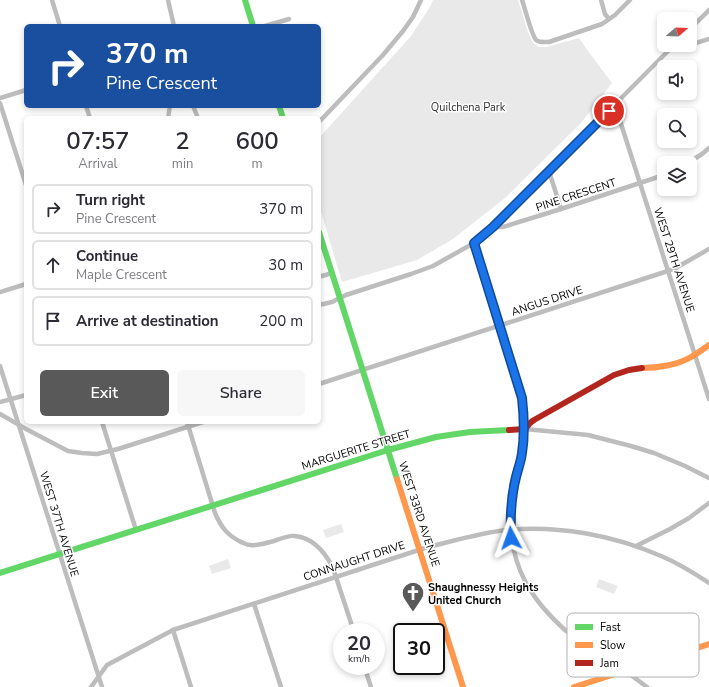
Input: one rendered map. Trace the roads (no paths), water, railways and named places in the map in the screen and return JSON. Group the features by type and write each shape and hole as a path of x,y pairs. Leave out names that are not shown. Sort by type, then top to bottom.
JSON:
{"main road":[{"path":"245,0 252,24"},
{"name":"WEST 33RD AVENUE","path":"321,238 463,687"},
{"path":"524,429 534,420 614,375 629,370 655,368 681,362 709,345"},
{"name":"MARGUERITE STREET","path":"0,573 388,450 443,436 470,432 524,429"},
{"path":"699,647 709,644"},
{"path":"574,687 606,677"}],"street":[{"path":"52,0 59,24"},
{"path":"168,0 174,24"},
{"path":"321,120 403,31 414,16 422,0"},
{"path":"522,0 533,34 536,40 542,42 549,42 602,24 615,15 630,0"},
{"path":"601,0 605,14 609,19"},
{"path":"697,22 709,10"},
{"path":"273,24 289,19"},
{"path":"697,43 709,39"},
{"path":"321,305 433,266 474,243 493,227 667,52"},
{"path":"0,98 24,91"},
{"path":"0,103 24,179"},
{"name":"WEST 29TH AVENUE","path":"615,104 709,399"},
{"path":"697,157 709,148"},
{"path":"549,171 561,209"},
{"name":"PINE CRESCENT","path":"493,227 503,227 657,178"},
{"path":"474,243 522,398 524,429 522,454 511,499 510,516 511,538 516,560 530,590 543,607 567,631"},
{"name":"ANGUS DRIVE","path":"321,383 668,271 709,249"},
{"path":"321,276 332,273"},
{"path":"0,292 24,285"},
{"name":"WEST 37TH AVENUE","path":"0,366 102,687"},
{"path":"0,402 24,395"},
{"path":"0,414 68,451 97,454 111,451 187,424 213,506 220,524 227,533 250,545 261,545 293,535 312,541 321,549 333,568 351,623"},
{"path":"103,424 136,530"},
{"path":"524,429 588,435 631,446 654,453 709,478"},
{"path":"636,546 689,518 709,503"},
{"name":"CONNAUGHT DRIVE","path":"91,687 107,665 173,630 420,550 466,538 511,530 563,530 614,539 662,557 709,583"},
{"path":"254,604 281,687"},
{"path":"173,630 191,687"},
{"path":"367,675 371,687"},
{"path":"634,677 647,687"}],"place":[{"name":"Shaughnessy Heights United Church","path":"413,612"}],"park label":[{"name":"Quilchena Park","path":"468,107"}]}
